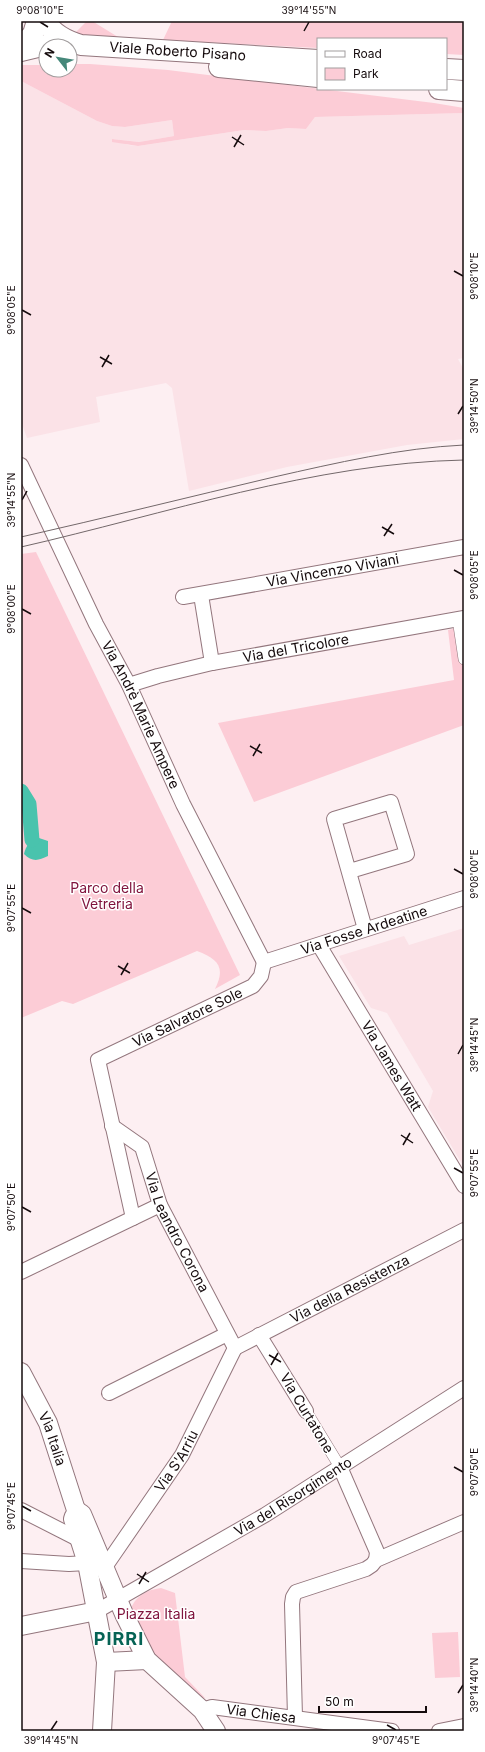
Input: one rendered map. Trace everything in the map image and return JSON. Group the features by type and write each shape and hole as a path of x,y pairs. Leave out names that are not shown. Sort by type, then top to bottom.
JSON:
{"main road":[{"path":"21,47 33,34 37,21"},
{"name":"Viale Roberto Pisano","path":"46,21 56,33 70,42 81,45 317,60"},
{"path":"21,51 38,47"},
{"name":"Viale Roberto Pisano","path":"78,52 140,60 317,77"},
{"path":"447,69 464,70"},
{"path":"447,90 464,91"}],"street":[{"name":"Via Andrè Marie Ampere","path":"21,465 93,617 129,685 183,804 264,962"},
{"name":"Via Vincenzo Viviani","path":"184,597 464,547"},
{"path":"201,595 212,663"},
{"name":"Via del Tricolore","path":"129,685 158,676 212,663 461,618"},
{"path":"461,618 464,659"},
{"path":"350,871 407,854 391,802 334,820 350,871 365,929"},
{"name":"Via Fosse Ardeatine","path":"264,962 464,898"},
{"name":"Via James Watt","path":"319,945 464,1186"},
{"name":"Via Salvatore Sole","path":"98,1060 253,986 261,976 264,962"},
{"name":"Via Leandro Corona","path":"98,1060 133,1218"},
{"name":"Via Leandro Corona","path":"112,1126 142,1147 160,1205 235,1348"},
{"path":"21,1272 160,1205"},
{"name":"Via della Resistenza","path":"235,1348 464,1230"},
{"path":"109,1393 227,1334"},
{"name":"Via Curtatone","path":"259,1335 340,1467 377,1552 376,1560"},
{"name":"Via S'Arriu","path":"105,1567 182,1455 235,1348"},
{"name":"Via Italia","path":"21,1372 48,1423 76,1510"},
{"name":"Via del Risorgimento","path":"97,1611 119,1600 265,1515 464,1388"},
{"path":"21,1510 80,1540"},
{"path":"102,1731 106,1668 97,1611 87,1563 73,1520 76,1510 82,1514 147,1660 202,1710 216,1731"},
{"path":"303,1722 293,1597 296,1592 366,1569 376,1560 464,1522"},
{"path":"21,1561 69,1564 87,1563"},
{"path":"21,1626 97,1611"},
{"path":"106,1668 147,1660"},
{"name":"Via Chiesa","path":"202,1710 212,1707 303,1722 392,1731"},
{"path":"439,1731 464,1726"}],"shaded area":[{"path":"21,81 97,121 112,126 125,127 172,120 174,136 139,142 112,139 128,145 138,146 244,130 266,131 288,128 306,129 315,117 464,113 464,358 458,359 464,370 464,439 407,445 287,467 189,491 172,388 166,383 96,397 100,422 27,438 21,421"},
{"path":"39,838 48,841 48,856 38,860 27,857 24,854 27,846 33,840"},
{"path":"464,928 464,1167 428,1107 433,1091 387,1013 371,1008 339,956 404,936 409,945"}],"green space":[{"path":"87,21 92,21 118,37 91,39 74,34"},
{"path":"172,21 464,21 464,55 447,54 447,38 317,38 317,48 163,40"},
{"path":"78,64 168,70 317,88 317,90 329,90 434,103 464,108 464,113 315,117 306,129 288,128 266,131 244,130 138,146 112,142 112,139 139,142 174,136 172,120 125,127 112,126 97,121 21,81 21,65 38,65 38,78 78,78"},
{"name":"Parco della Vetreria","path":"36,552 240,975 215,989 220,975 220,969 215,961 210,957 197,951 73,1004 62,1001 21,1018 21,554"},
{"path":"464,626 464,725 254,802 218,723 454,680 448,630"},
{"name":"Piazza Italia","path":"161,1588 175,1593 185,1677 205,1698 197,1697 153,1657 130,1611 135,1601 146,1592"},
{"path":"458,1632 460,1677 435,1678 432,1633"}],"waterway":[{"path":"21,791 29,804 32,840"}],"tram line":[{"path":"21,537 274,477 344,462 416,449 464,445"},
{"path":"21,547 241,492 296,480 352,470 408,463 464,460"}],"district":[{"name":"PIRRI","path":"119,1639"}]}
